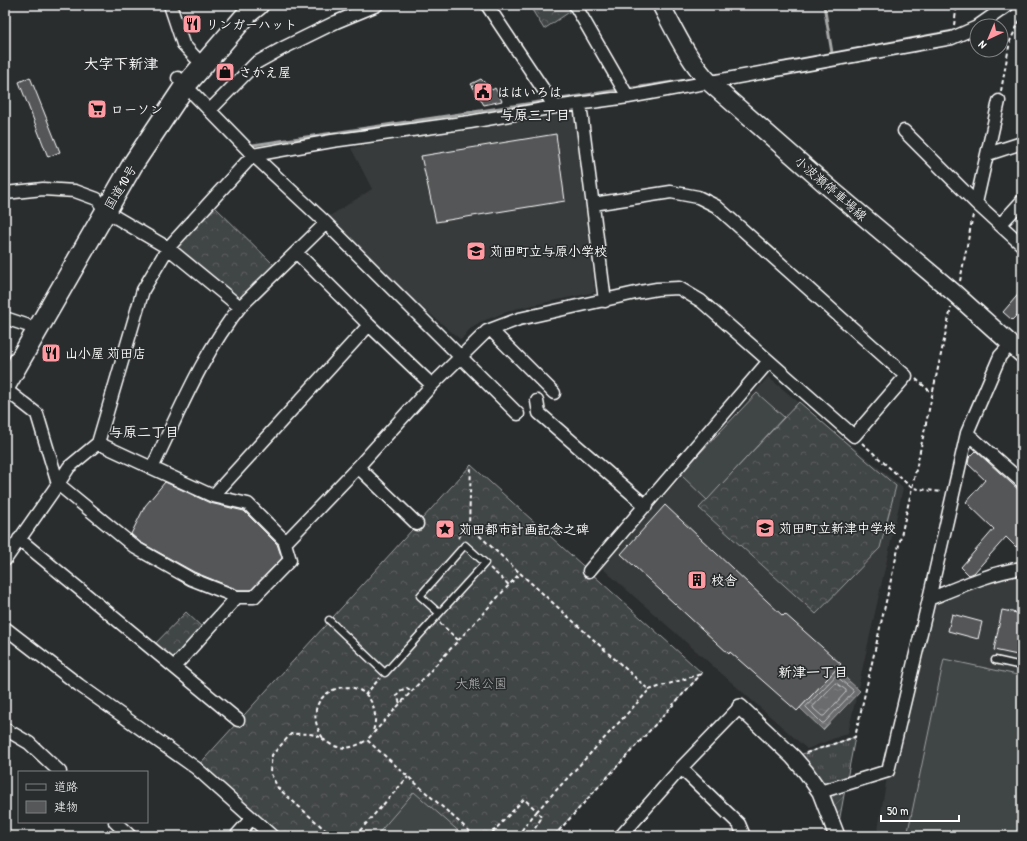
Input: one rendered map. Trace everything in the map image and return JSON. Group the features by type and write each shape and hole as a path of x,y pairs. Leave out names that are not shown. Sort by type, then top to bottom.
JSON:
{"highway":[{"name":"国道10号","path":"5,364 26,326 101,205 133,164 182,82 195,56 216,32 246,5"},
{"name":"国道10号","path":"182,82 248,13 258,5"},
{"name":"国道10号","path":"5,386 101,205"}],"main road":[{"name":"小波瀬停車場線","path":"661,5 689,57 710,83 838,195 953,292 1016,349"}],"street":[{"path":"170,5 183,44 195,56"},
{"path":"210,110 256,63 336,22 377,5"},
{"path":"487,5 555,107"},
{"path":"575,5 628,97"},
{"path":"989,18 1008,5"},
{"path":"5,560 58,484 68,467 98,443 143,290 168,248 211,203 253,155 332,141 470,122 710,83 952,38 969,30"},
{"path":"182,82 253,155 326,223 462,356 518,414"},
{"path":"976,204 999,101"},
{"path":"580,104 606,301"},
{"path":"904,131 976,204 1022,245"},
{"path":"988,154 1022,143"},
{"path":"5,193 43,189 75,191 101,205 168,248 240,307"},
{"path":"285,543 358,467 432,385 487,331 519,319 657,289 679,288 701,301 854,436 906,376 716,206 698,197 671,192 593,204"},
{"path":"1000,225 1022,201"},
{"path":"152,468 205,360 228,323 240,307 326,223"},
{"path":"297,253 432,385"},
{"path":"5,318 26,326"},
{"path":"213,496 369,325"},
{"path":"491,330 554,393"},
{"path":"820,792 888,771 967,433 1000,356 1016,349"},
{"path":"589,571 769,361"},
{"path":"5,390 37,414 58,484 136,548 191,579 238,597 254,596 290,560 284,540 248,504 213,496 98,443"},
{"path":"537,401 539,413 646,506"},
{"path":"967,433 1022,482"},
{"path":"358,467 417,524"},
{"path":"19,540 238,720"},
{"path":"929,599 974,581 1008,570 1022,568"},
{"path":"174,667 238,597"},
{"path":"5,628 79,685 196,768 272,836"},
{"path":"621,836 681,768 740,708 793,757 806,772 820,792 837,836"},
{"path":"5,729 29,743 59,771"},
{"path":"681,768 739,824 744,836"},
{"path":"236,836 252,818"},
{"path":"116,823 130,836"}],"lane":[{"path":"329,620 385,673 439,613 484,563 465,545 420,596 439,613"},
{"path":"995,660 1022,666"}],"path":[{"path":"952,38 957,5"},
{"path":"999,101 1010,41 1022,16"},
{"path":"959,286 976,204"},
{"path":"793,757 855,737 912,488 951,308 949,304"},
{"path":"906,376 912,376 932,394"},
{"path":"854,436 912,488 953,494"},
{"path":"458,538 469,526 471,465"},
{"path":"469,526 649,690"},
{"path":"484,563 509,585"},
{"path":"367,740 373,732 376,722 372,702 366,695 357,689 347,687 336,688 327,693 320,700 316,710 315,720 318,730 323,738 330,744 349,748 367,740 520,573"},
{"path":"439,622 458,640"},
{"path":"366,695 385,673"},
{"path":"517,836 537,811 649,690 702,673 554,836"},
{"path":"379,677 384,682"},
{"path":"400,704 397,696 399,691 407,688 412,691"},
{"path":"323,738 312,734 291,734 272,755 270,772 278,788 332,836"},
{"path":"367,740 475,836"},
{"path":"355,836 408,777"},
{"path":"489,836 524,799 542,817 530,836"}],"shaded area":[{"name":"苅田町立与原小学校","path":"574,111 595,292 515,309 480,322 469,330 461,340 397,286 328,217 372,189 351,148"},
{"name":"苅田町立新津中学校","path":"768,377 903,488 848,733 807,749 602,568"},
{"path":"1022,568 1022,836 877,836 888,771 929,599"}],"green space":[{"path":"529,5 572,5 574,9 544,29"},
{"path":"211,203 279,270 240,307 168,248"},
{"path":"757,393 784,417 707,500 680,474"},
{"path":"799,402 896,486 880,548 816,614 699,508"},
{"name":"大熊公園","path":"471,465 702,673 553,836 271,836 196,768"},
{"path":"186,612 206,631 174,667 151,648"},
{"path":"944,659 1022,676 1021,836 907,836"},
{"path":"855,737 846,784 820,792 793,757"},
{"path":"846,784 837,833 820,792"},
{"path":"414,792 463,835 376,836"}],"water":[{"path":"836,669 860,691 823,730 800,708"}],"building":[{"path":"30,77 60,152 48,157 19,82"},
{"path":"481,79 492,90 495,88 502,101 484,105 471,84"},
{"path":"556,134 565,201 436,222 421,156"},
{"path":"1022,290 1022,310 1012,320 1003,312"},
{"path":"976,451 1022,493 1022,540 1016,547 1006,537 974,573 969,575 961,567 994,529 966,502 985,480 968,464 969,458"},
{"path":"165,482 210,503 244,511 277,544 282,558 251,590 238,590 194,572 140,542 131,534 145,506"},
{"name":"校舎","path":"665,505 783,616 785,614 841,664 797,711 730,652 729,654 621,554"},
{"path":"1002,610 1022,614 1022,656 994,650"},
{"path":"952,614 982,622 978,639 948,631"}],"waterway":[{"path":"824,5 832,53"},
{"path":"769,65 953,31"},
{"path":"627,89 699,78"},
{"path":"554,100 619,90"},
{"path":"253,145 546,101"}],"place":[{"name":"リンガーハット","path":"192,24"},
{"name":"さかえ屋","path":"225,72"},
{"name":"ははいろは","path":"483,92"},
{"name":"ローソン","path":"97,109"},
{"name":"苅田町立与原小学校","path":"476,251"},
{"name":"山小屋 苅田店","path":"51,353"},
{"name":"苅田町立新津中学校","path":"765,528"},
{"name":"苅田都市計画記念之碑","path":"445,529"},
{"name":"校舎","path":"697,580"}],"district":[{"name":"大字下新津","path":"121,64"},
{"name":"与原三丁目","path":"535,115"},
{"name":"与原二丁目","path":"144,432"},
{"name":"新津一丁目","path":"813,672"}]}
